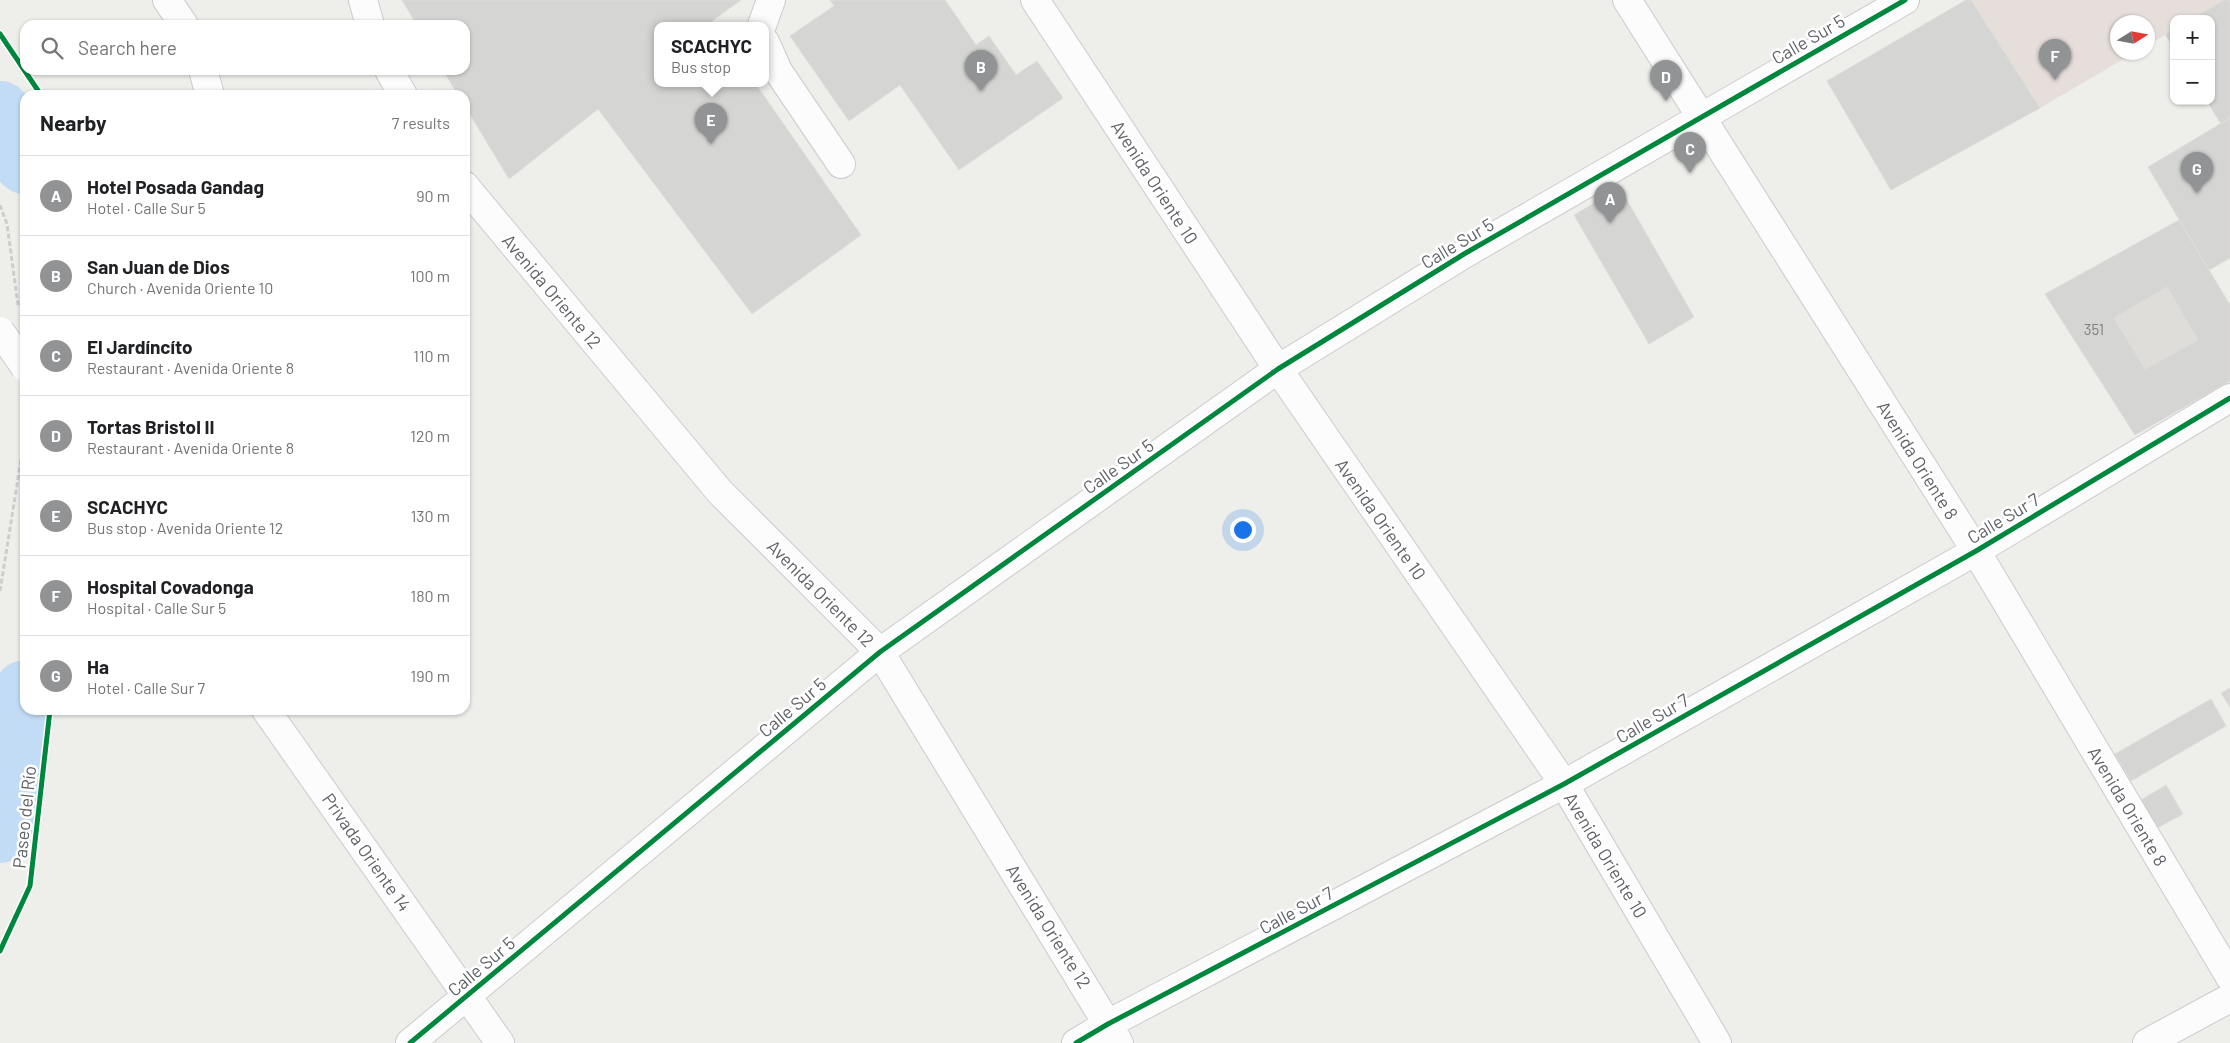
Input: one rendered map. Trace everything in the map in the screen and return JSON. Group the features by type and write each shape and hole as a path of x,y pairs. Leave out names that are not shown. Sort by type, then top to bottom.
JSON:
{"street":[{"path":"167,0 181,20"},
{"path":"363,0 369,20"},
{"path":"763,22 771,0"},
{"name":"Avenida Oriente 10","path":"1035,0 1278,369 1564,784 1717,1043"},
{"name":"Avenida Oriente 8","path":"1627,0 1976,551 2230,977"},
{"name":"Calle Sur 5","path":"410,1043 880,652 1278,369 1464,254 1905,0"},
{"path":"769,51 778,71 840,164"},
{"path":"204,75 209,90"},
{"path":"392,75 400,90"},
{"name":"Avenida Oriente 12","path":"470,192 720,492 880,652 1114,1033"},
{"path":"0,331 20,360"},
{"name":"Calle Sur 7","path":"1076,1043 1114,1033 1564,784 1976,551 2230,398"},
{"name":"Privada Oriente 14","path":"270,715 500,1043"},
{"path":"2147,1043 2230,998"}],"path":[{"path":"0,34 20,63"},
{"path":"28,75 39,90"}],"shaded area":[{"path":"1971,0 2224,0 2199,15 2170,15 2170,32 2155,41 2155,15 2110,15 2110,60 2122,60 2040,108"},
{"path":"2179,220 2230,305 2230,381 2135,435 2045,294"}],"building":[{"path":"402,0 741,0 713,22 654,22 654,87 758,87 861,235 752,314 598,109 509,179 470,114 470,90 455,90 446,75 470,75 470,20 414,20"},
{"path":"830,0 945,0 976,45 989,36 1016,75 1037,61 1063,98 959,170 900,85 849,121 790,36 834,6"},
{"path":"1966,0 1971,0 2040,108 1891,190 1827,81"},
{"path":"2224,0 2230,0 2230,118 2221,124 2209,105 2215,105 2215,15 2199,15"},
{"path":"2170,32 2170,42 2165,34"},
{"path":"2230,118 2230,258 2209,270 2148,167"},
{"path":"1620,188 1694,317 1649,344 1574,215"},
{"path":"2179,220 2230,305 2230,381 2135,435 2045,294","holes":["2167,287 2198,340 2145,369 2114,318"]},
{"path":"2230,688 2230,707 2221,693"},
{"path":"2211,699 2226,726 2131,781 2115,754"},
{"path":"2166,785 2183,814 2157,828 2141,800"}],"waterway":[{"path":"0,112 20,150"},
{"path":"0,832 8,805 21,715"}],"cycle path":[{"path":"410,1043 880,652 1278,369 1464,254 1905,0"},
{"path":"0,34 20,64"},
{"path":"28,75 38,90"},
{"path":"1076,1043 1108,1024 1564,784 1976,551 2230,398"},
{"name":"Paseo del Río","path":"0,951 30,886 49,715"}],"place":[{"name":"Hospital Covadonga","path":"2055,80"},
{"name":"San Juan de Dios","path":"981,91"},
{"name":"Tortas Bristol II","path":"1666,101"},
{"name":"SCACHYC","path":"711,144"},
{"name":"El Jardíncíto","path":"1690,173"},
{"name":"Ha","path":"2197,193"},
{"name":"Hotel Posada Gandag","path":"1610,223"}]}
